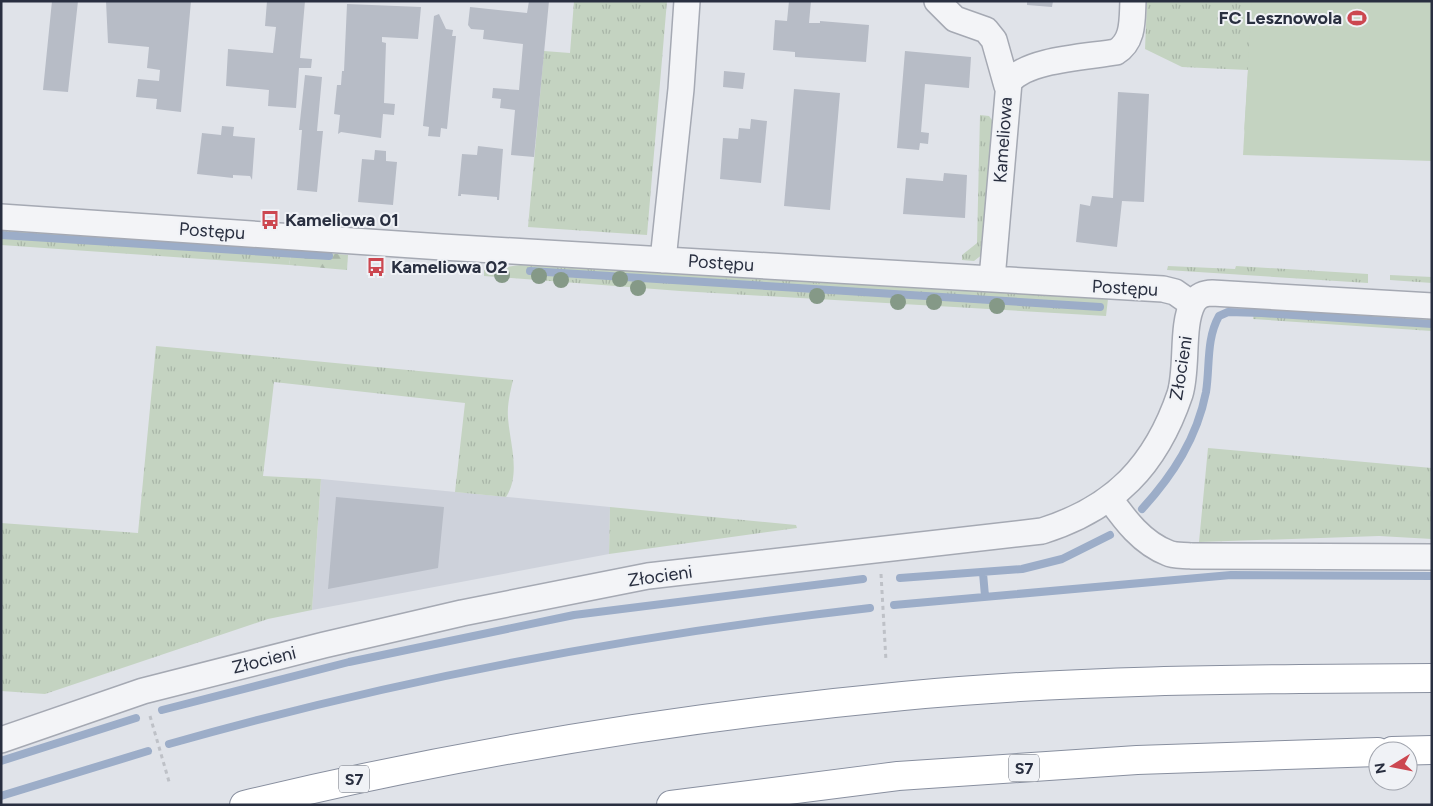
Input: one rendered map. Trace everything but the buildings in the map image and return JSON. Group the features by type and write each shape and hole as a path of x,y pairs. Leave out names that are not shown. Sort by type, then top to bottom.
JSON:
{"highway":[{"name":"S7","path":"244,805 338,782 464,757 737,715 904,696 1087,684 1269,679 1432,678"},
{"path":"1418,750 1432,750"},
{"name":"S7","path":"671,805 898,776 1136,760 1368,752"}],"street":[{"path":"663,260 681,89 687,1"},
{"path":"937,1 955,19 990,33 994,40 1007,86"},
{"name":"Kameliowa","path":"992,279 1007,86 1012,78 1035,66 1116,52 1124,48 1130,36 1133,1"},
{"name":"Postępu","path":"1,217 663,260 1163,289 1175,292 1192,304"},
{"path":"1192,304 1201,295 1212,293 1432,306"},
{"name":"Złocieni","path":"1,740 142,691 324,645 462,613 639,578 1042,531 1080,517 1110,499 1142,468 1162,439 1183,381 1188,321 1192,304"},
{"path":"1110,499 1127,523 1148,542 1169,554 1192,556 1432,556"}],"path":[{"path":"884,549 881,590 886,661"},
{"path":"142,691 170,785"}],"shaded area":[{"path":"321,479 610,507 609,554 312,610"}],"green space":[{"path":"574,1 667,1 647,235 528,227 544,51 570,53"},
{"path":"1147,1 1282,1 1244,132 1248,70 1182,67 1145,49"},
{"path":"1252,1 1432,1 1432,161 1243,155"},
{"path":"980,115 989,116 995,124 983,254 974,261 962,260 962,255 977,243"},
{"path":"1,230 292,250 289,265 1,245"},
{"path":"292,250 348,255 347,270 289,265"},
{"path":"520,265 1108,299 1106,316 680,291 484,276 484,270"},
{"path":"1168,266 1235,269 1236,266 1368,274 1368,283 1167,270"},
{"path":"1390,275 1432,277 1432,283 1390,280"},
{"path":"1254,308 1432,318 1432,331 1253,319"},
{"path":"156,346 513,380 508,413 514,469 510,488 506,497 455,492 465,403 274,382 263,476 321,479 312,610 268,619 45,694 1,691 1,523 138,533"},
{"path":"1208,448 1432,468 1432,539 1379,536 1199,542"},
{"path":"610,507 796,525 797,528 609,554"}],"waterway":[{"path":"1,235 329,256"},
{"path":"530,271 1100,307"},
{"path":"1142,509 1174,469 1197,425 1206,392 1212,334 1219,316 1228,312 1262,313 1432,324"},
{"path":"900,578 1022,569 1062,559 1110,535"},
{"path":"983,573 985,596"},
{"path":"894,605 1231,575 1432,576"},
{"path":"162,710 349,662 574,615 863,579"},
{"path":"169,744 342,699 516,662 693,632 870,608"},
{"path":"1,761 136,718"},
{"path":"1,796 148,751"}],"place":[{"name":"FC Lesznowola","path":"1357,18"},
{"name":"Kameliowa 01","path":"270,220"},
{"name":"Kameliowa 02","path":"376,267"}]}
